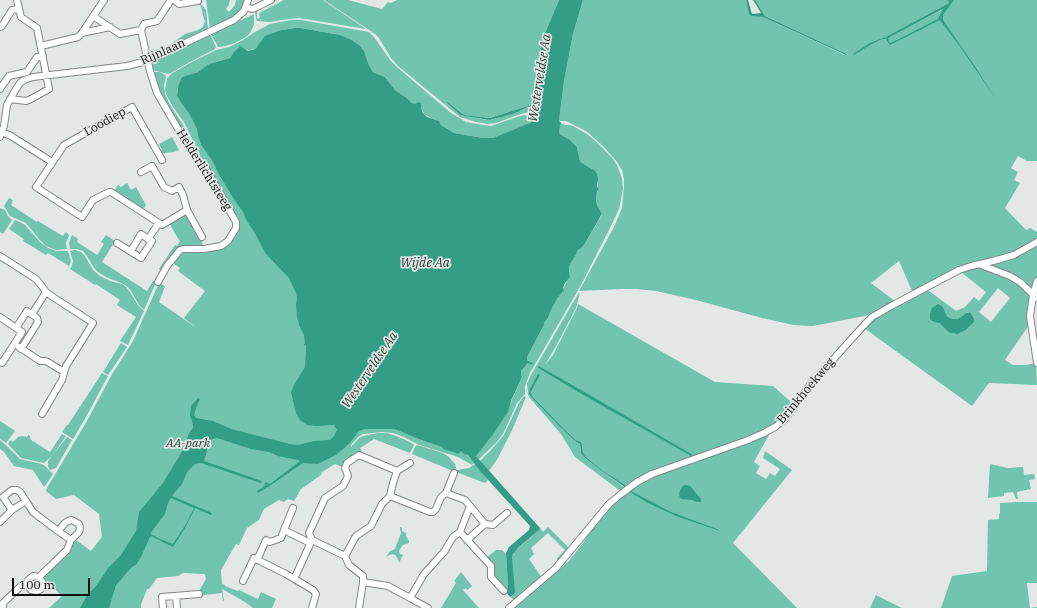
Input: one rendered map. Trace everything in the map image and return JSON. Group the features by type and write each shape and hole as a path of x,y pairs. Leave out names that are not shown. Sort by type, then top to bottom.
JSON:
{"street":[{"path":"10,99 26,101 50,88 37,28 21,16 16,0"},
{"path":"41,46 78,38 104,0"},
{"path":"147,61 141,30 144,24 158,21 171,0"},
{"path":"174,0 179,4 198,0"},
{"path":"248,0 246,7 252,9 271,0"},
{"name":"Rijnlaan","path":"1,134 6,108 10,99 24,80 47,75 127,66 147,61 234,20 246,7"},
{"path":"0,27 12,10 19,9"},
{"path":"93,16 120,34 141,30"},
{"path":"82,33 110,28"},
{"path":"0,89 9,76 27,72 37,57 43,56"},
{"name":"Helderlichtsteeg","path":"147,61 158,93 191,151 206,169 237,225 233,235 224,244 218,247 180,250 167,266 158,282"},
{"name":"Loodiep","path":"52,162 64,145 132,107 162,160"},
{"path":"1,134 11,136 52,162 36,187 82,216 93,200 109,192 162,225 187,210"},
{"path":"141,172 152,166 164,187 172,191 179,187 184,194 187,210 202,237"},
{"path":"148,239 158,223"},
{"path":"117,243 141,258 152,241 141,234 131,251"},
{"name":"Brinkhoekweg","path":"508,608 556,568 609,504 637,482 652,474 748,440 775,427 785,419 810,385 872,317 959,270 1014,254 1037,242"},
{"path":"0,256 36,279 46,292 94,323 66,366 62,380 42,414"},
{"path":"979,264 1010,276 1026,287 1035,296"},
{"path":"1037,281 1030,316 1037,363"},
{"path":"32,314 46,292"},
{"path":"16,328 27,311 37,318 38,322 21,349"},
{"path":"0,317 22,332 2,363 0,362"},
{"path":"14,344 40,362 46,361 64,372"},
{"path":"294,579 311,541 309,533 325,498 343,486 348,476 345,468 347,463 360,455 398,470"},
{"path":"345,556 356,536 371,526 382,504 390,496 398,470 410,463"},
{"path":"390,496 430,512 434,512 441,497 446,493 454,473"},
{"path":"12,510 1,497 12,490 17,490 20,492 33,512 71,540"},
{"path":"446,493 465,500 485,524 493,525 507,513"},
{"path":"0,522 12,510 26,501"},
{"path":"410,598 424,574 444,552 452,537 460,532 470,506"},
{"path":"257,560 266,540 270,542 281,538 293,508"},
{"path":"27,584 30,578 34,576 39,577 67,550 71,540 79,532 80,528 79,524 72,520 68,521 58,531"},
{"path":"467,540 485,524"},
{"path":"284,530 345,556 349,565 363,576 359,608"},
{"path":"460,532 491,566 491,577 504,591"},
{"path":"243,581 254,558 313,590 316,594 312,608"},
{"path":"27,584 31,590 39,590 43,586 43,583 39,577"},
{"path":"363,582 388,586 428,608"},
{"path":"3,608 3,603 22,585 27,584"},
{"path":"164,608 162,597 199,594"},
{"path":"176,596 177,608"}],"green space":[{"path":"206,0 230,0 226,9 229,12 235,5 236,0 245,0 242,8 237,14 210,28"},
{"path":"274,0 277,0 257,11 258,19 261,12 284,0 323,0 366,29 299,18 270,22 257,21 255,10"},
{"path":"324,0 348,0 382,9 388,2 391,3 397,0 559,0 541,46 538,98 534,103 490,118 464,115 446,102 460,115 481,119 491,120 530,107 534,108 535,115 530,112 496,123 488,124 460,117 398,66 375,34"},
{"path":"583,0 746,0 750,15 763,17 845,55 765,16 755,0 949,0 947,4 887,38 944,9 954,0 1037,0 1037,161 1027,161 1018,156 1011,168 1018,172 1014,180 1020,183 1005,208 1026,230 1030,228 1037,232 1037,239 1020,249 1000,257 971,262 957,267 913,293 899,261 871,283 896,302 870,315 813,326 793,325 656,291 622,289 579,291 614,227 622,208 624,187 622,170 603,146 586,131 566,121 559,121 564,81 573,34"},
{"path":"200,3 206,10 208,29 154,53 152,51 168,46 185,34 203,27 205,21"},
{"path":"254,15 254,25 246,37 235,43 218,47 211,34"},
{"name":"AA-park","path":"291,20 301,20 369,32 397,67 451,113 466,122 491,126 520,116 525,115 535,117 527,125 493,138 483,138 454,133 441,125 439,121 425,115 421,105 418,102 415,104 412,103 395,90 385,77 373,72 364,51 354,41 340,35 301,28 282,30 251,51 241,47 237,49 230,58 209,64 198,72 182,77 177,91 177,96 196,126 201,145 213,162 245,218 298,282 333,424 350,442 357,432 365,429 394,429 459,454 461,451 468,455 474,463 472,465 458,457 419,445 393,433 382,432 363,434 358,437 351,447 359,438 378,433 387,433 396,436 414,445 410,453 374,439 360,448 362,451 345,462 343,467 335,464 322,472 321,475 301,489 294,501 288,499 284,502 279,500 264,509 259,520 247,528 239,545 236,544 221,570 222,584 258,599 261,592 276,599 272,608 253,608 222,589 223,601 222,593 201,596 201,591 199,591 206,579 205,574 183,573 178,576 157,578 149,589 147,589 141,608 49,608 62,596 52,587 45,584 42,577 76,540 91,551 102,537 99,514 74,495 56,499 46,491 47,488 87,421 111,376 133,341 159,283 165,286 159,302 197,328 184,318 205,291 178,271 180,268 171,262 180,251 221,248 237,230 184,122 167,96 165,90 167,79 171,74 190,63 216,50 229,47 270,24"},
{"path":"210,34 216,47 215,49 169,74 152,70 152,62"},
{"path":"152,72 160,72 165,75 165,94 189,136 191,142 189,144 158,89"},
{"path":"561,123 573,126 587,134 613,159 618,167 622,179 623,189 619,209 581,285 530,373 525,386 525,394 517,403 503,434 479,459 476,456 477,454 504,418 522,377 521,371 528,363 533,363 526,359 557,299 563,293 563,289 570,275 570,264 577,251 584,245 602,215 596,201 598,188 597,173 580,161 577,147 570,140 560,134"},
{"path":"172,137 179,150 161,154 159,152 162,150 159,144"},
{"path":"127,183 131,190 136,187 146,205 143,210 114,191 118,185 121,187"},
{"path":"9,198 13,200 11,205 37,222 38,221 63,236 66,232 69,235 66,243 67,249 56,250 46,246 26,223 10,216 4,206"},
{"path":"0,208 5,210 12,220 3,234 0,232"},
{"path":"185,214 188,216 202,241 203,247 182,247 161,271 159,269 175,245 177,246 180,241 169,223"},
{"path":"15,220 25,225 40,242 48,248 57,251 68,251 71,261 69,267 68,268 69,266 48,253 46,255 23,241 24,239 9,229"},
{"path":"72,235 78,239 77,242 97,255 104,244 101,242 106,235 115,241 102,262 147,291 153,281 156,282 144,310 139,305 128,287 98,272 83,251 70,249 69,243"},
{"path":"1037,244 1037,277 1032,291 987,264"},
{"path":"75,250 81,252 85,256 93,270 100,276 110,281 122,284 126,287 144,311 128,345 120,341 136,317 117,305 120,300 70,269 73,261 70,251"},
{"path":"981,267 1009,276 1030,295 1029,325 1005,360 1013,365 1036,363 1037,385 989,383 972,406 864,328 878,317 928,290 956,311 965,307 974,297 979,301 986,292 961,272","holes":["998,288 1010,298 991,322 979,312","943,307 947,316 954,319 958,319 970,312 974,318 974,322 966,330 958,334 951,333 939,323"]},
{"path":"580,293 576,308 545,365 553,355 578,304 715,382 773,386 791,402 779,419 763,431 642,476 625,486 585,456 581,442 576,440 564,429 532,396 531,392 540,375 530,392 531,397 563,430 580,444 581,453 584,457 624,487 619,490 575,457 561,434 528,394 527,384 531,375 578,294","holes":["539,366 692,456 538,368"]},
{"path":"121,343 127,347 108,375 103,372"},
{"path":"102,373 108,376 73,439 62,432"},
{"path":"524,396 526,397 513,428 498,458 489,471 480,461 504,435 519,403"},
{"path":"0,421 15,431 6,443 0,439"},
{"path":"770,433 754,462 760,466 756,473 766,479 770,473 775,476 780,469 763,458 765,451 792,470 733,543 797,608 514,608 569,561 583,543 595,523 619,498 646,479"},
{"path":"62,434 66,436 52,456 44,463 21,458 8,444 10,440 13,442 18,437 27,437 28,435 33,442 50,452"},
{"path":"67,437 72,440 56,468 50,470 48,467 48,461"},
{"path":"0,440 20,459 42,464 53,474 44,487 33,470 14,466 0,449"},
{"path":"417,445 443,453 449,457 455,464 455,472 412,454"},
{"path":"475,464 488,480 485,483 456,472 457,470 469,468"},
{"path":"990,464 1008,468 1023,467 1024,475 1034,474 1035,479 1029,480 1031,489 1017,492 1018,499 1016,499 1013,492 1004,493 1004,496 988,498"},
{"path":"1037,502 1037,583 1027,583 1030,608 941,608 952,576 987,571 988,520 999,519 1000,503"},
{"path":"400,527 402,528 402,531 406,533 409,543 403,545 399,551 400,554 403,555 399,563 395,555 392,554 386,557 390,551 395,549 401,533"},
{"path":"548,527 571,550 557,562 557,558 565,550 548,533 531,548 534,554 529,559 542,578 515,600 510,597 512,596 512,558 514,552 540,528 543,532"},
{"path":"496,550 502,550 506,554 508,586 506,592 493,577 486,558"},
{"path":"461,572 472,586 467,590 466,588 463,590 479,608 441,608 456,583 454,581"},
{"path":"876,595 902,608 870,608"}],"water":[{"name":"Wijde Aa","path":"559,0 583,0 573,34 564,81 559,132 577,147 580,161 597,173 597,186 599,190 597,191 596,201 602,214 584,245 577,251 570,264 570,277 565,283 563,288 564,291 557,299 527,357 527,360 533,363 532,365 528,363 521,371 522,377 511,401 508,412 476,456 540,528 513,554 514,594 510,597 506,592 508,586 506,553 509,547 529,530 530,526 480,471 468,455 461,451 459,454 443,449 442,447 394,429 365,429 358,432 350,443 336,455 318,464 303,463 258,493 257,491 266,485 264,484 266,482 270,484 300,461 278,456 269,452 251,449 217,438 212,439 207,449 204,461 262,481 261,483 201,463 195,464 187,472 182,484 172,496 212,513 211,515 195,508 185,528 173,547 151,536 136,565 132,567 116,585 109,608 80,608 88,594 96,586 109,567 121,555 136,531 139,512 163,483 183,450 189,433 193,428 190,416 191,406 198,398 200,399 194,415 196,418 213,421 231,429 290,444 298,445 314,441 330,440 337,430 334,425 307,425 300,420 296,413 291,392 305,367 306,346 304,345 304,335 297,317 296,293 289,278 265,253 244,214 201,145 197,129 177,96 178,86 182,77 198,72 209,64 230,58 240,46 248,51 253,50 265,36 282,30 301,28 340,35 359,45 364,51 373,72 385,77 395,90 412,103 421,103 422,112 427,117 439,121 441,125 454,133 483,138 493,138 530,123 534,119 534,108 528,107 515,113 490,120 460,115 446,102 464,115 490,118 531,105 538,98 541,46","holes":["171,498 194,508 173,544 151,534 165,514"]},
{"path":"746,0 748,0 752,14 761,13 753,0 755,0 765,16 846,55 763,17 751,16 749,14"},
{"path":"948,0 954,0 943,15 943,20 995,98 940,20 890,45 886,39 882,39 854,55 853,54 870,43 886,37 949,2","holes":["943,9 938,19 891,43 889,42 888,38"]},
{"path":"938,304 943,307 947,316 954,319 958,319 970,312 974,318 974,322 966,330 958,334 950,333 939,323 930,319 932,308"},
{"path":"538,366 693,455 691,456 580,393 538,368"},
{"path":"538,374 540,375 531,392 532,396 564,429 576,440 581,442 585,456 603,471 625,485 625,487 603,472 584,457 581,453 580,444 563,430 531,397 529,394 530,389"},
{"path":"684,485 690,486 701,499 701,502 680,498 679,494"},
{"path":"631,491 671,512 720,531 676,516 648,503 630,492"}],"water label":[{"name":"Westerveldse Aa","path":"540,78"},
{"name":"Westerveldse Aa","path":"370,370"}]}
